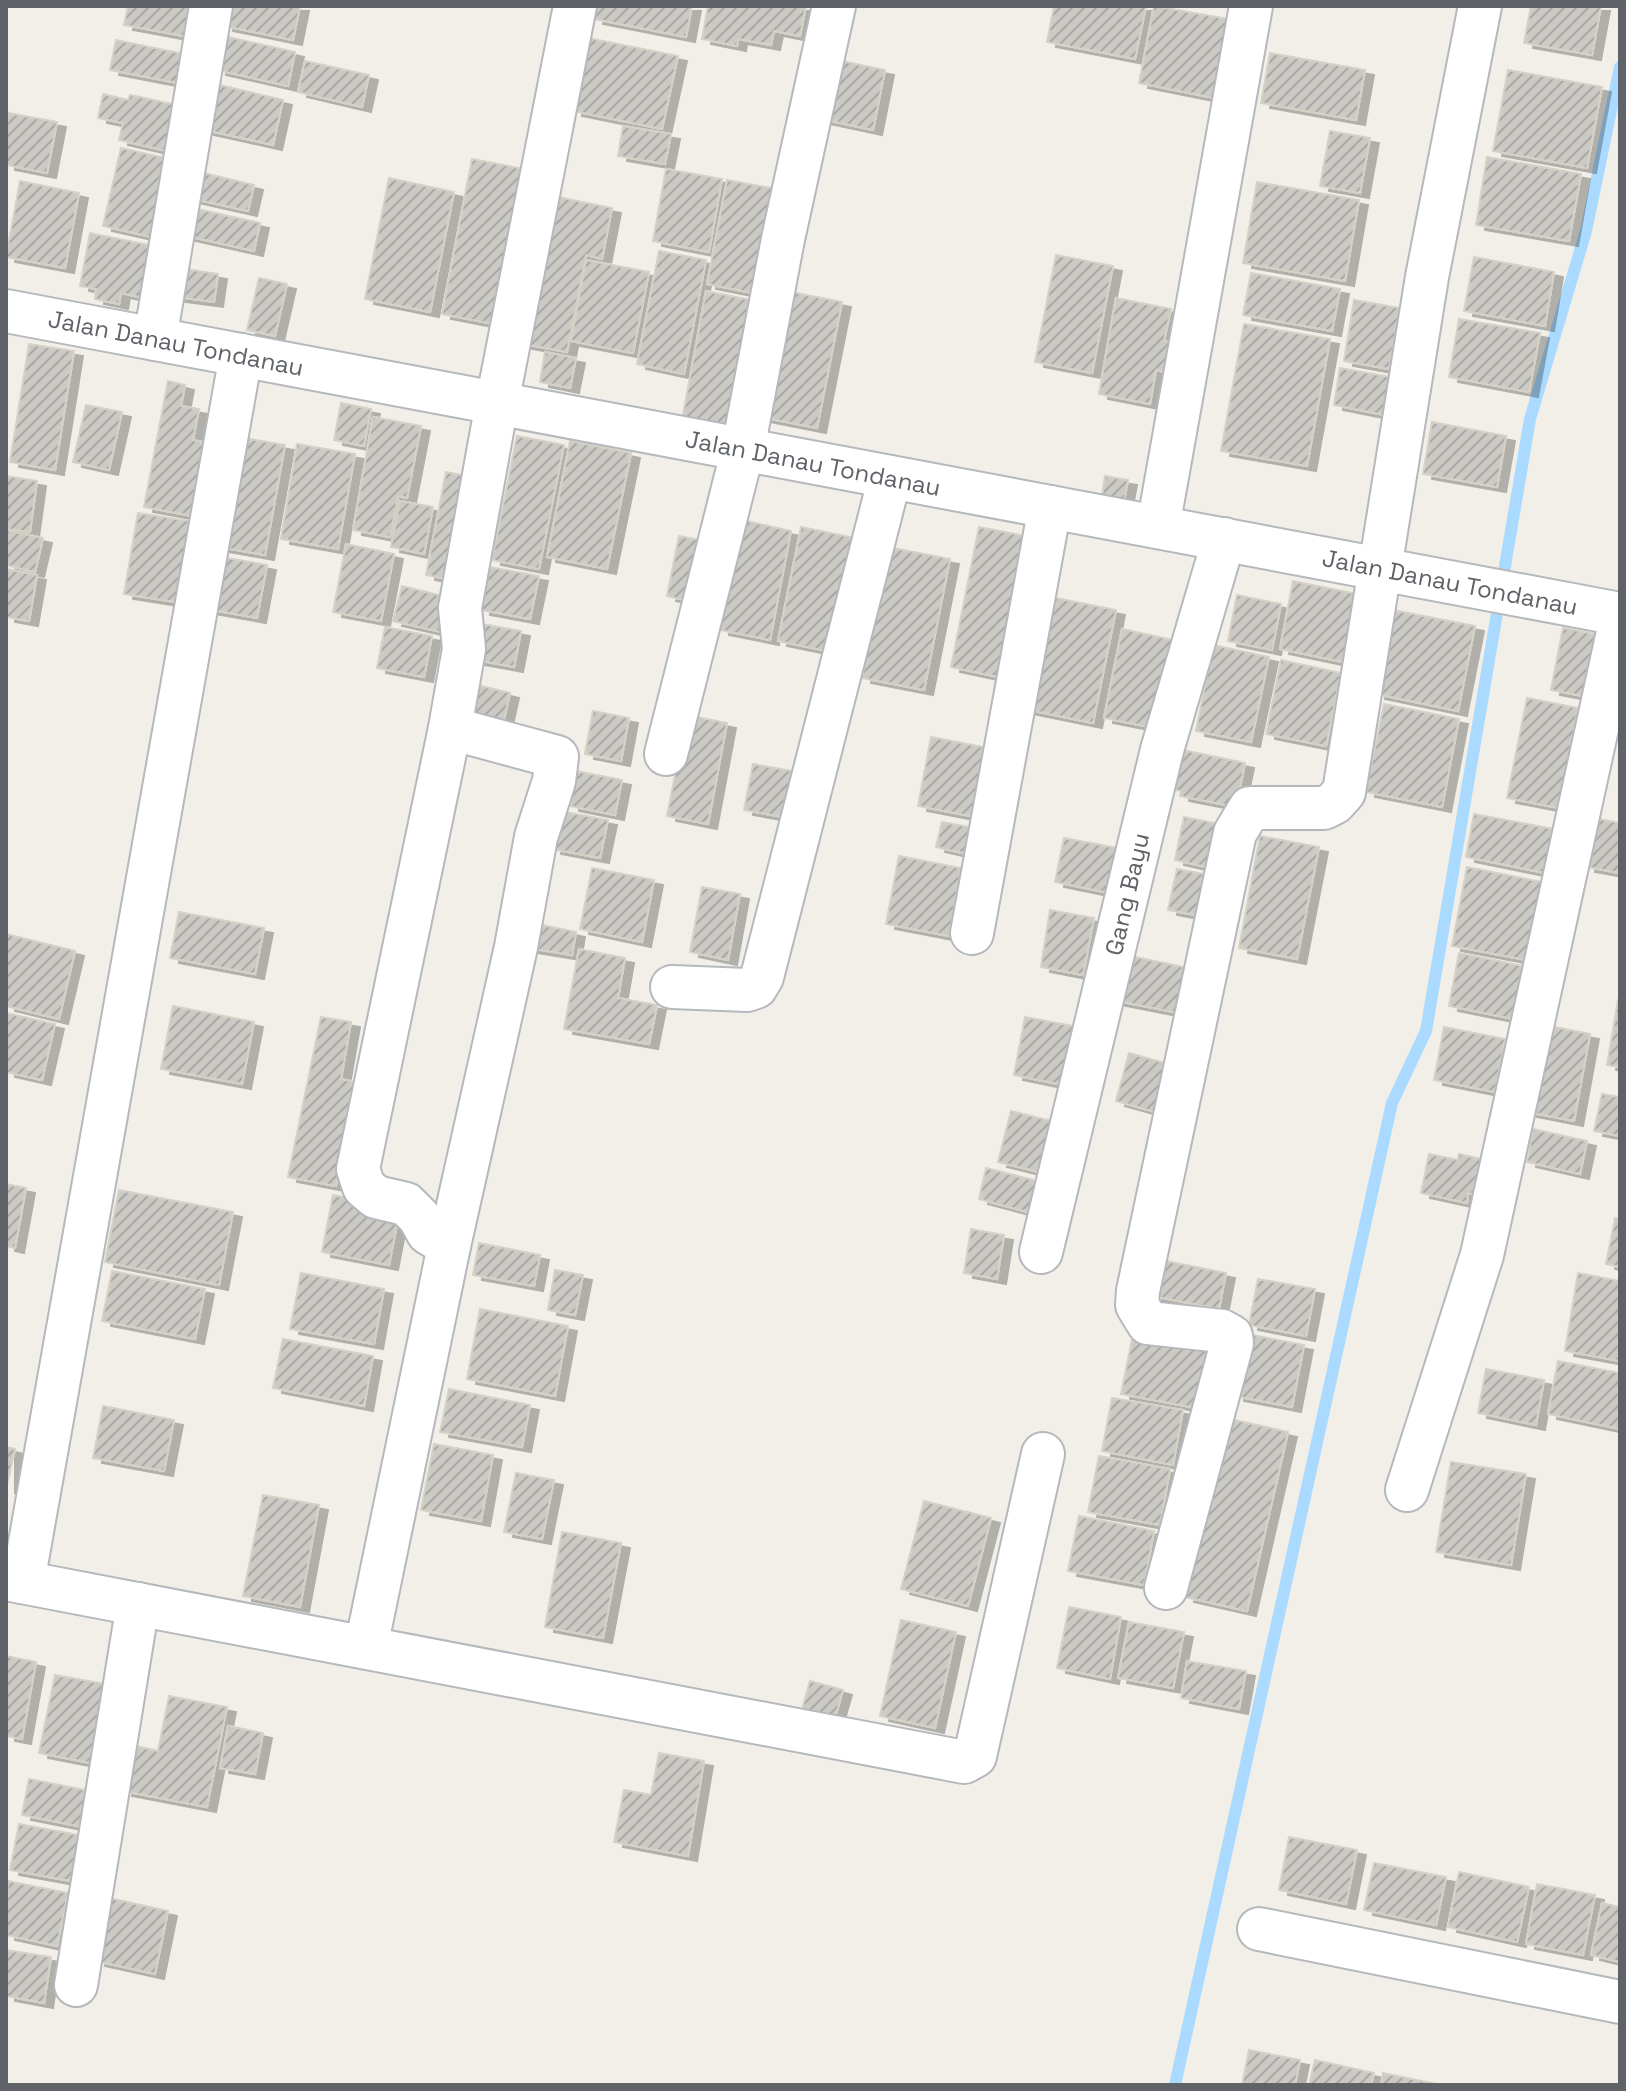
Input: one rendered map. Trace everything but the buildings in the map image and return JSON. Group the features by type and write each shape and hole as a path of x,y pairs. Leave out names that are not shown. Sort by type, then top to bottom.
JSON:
{"street":[{"path":"155,339 211,6"},
{"path":"449,1246 428,1233 419,1217 406,1204 376,1197 364,1187 358,1169 450,728 464,649 460,608 575,6"},
{"path":"666,754 743,449 783,239 834,6"},
{"path":"1158,527 1251,6"},
{"path":"1166,1588 1232,1343 1231,1336 1222,1331 1148,1323 1137,1305 1138,1291 1235,833 1250,808 1324,808 1344,792 1427,277 1480,6"},
{"name":"Jalan Danau Tondanau","path":"6,311 1620,614"},
{"path":"241,355 15,1580 964,1762 975,1756 1043,1454"},
{"path":"672,987 747,990 756,987 762,977 890,477"},
{"path":"972,933 1050,507"},
{"name":"Gang Bayu","path":"1041,1252 1162,750 1224,539"},
{"path":"1407,1490 1482,1255 1620,623"},
{"path":"366,1647 449,1246 516,947 536,837 554,781 557,757 450,728"},
{"path":"76,1985 138,1604"},
{"path":"1259,1929 1620,2002"}],"waterway":[{"path":"1175,2085 1392,1103 1426,1031 1530,419 1586,231 1620,67"}]}
